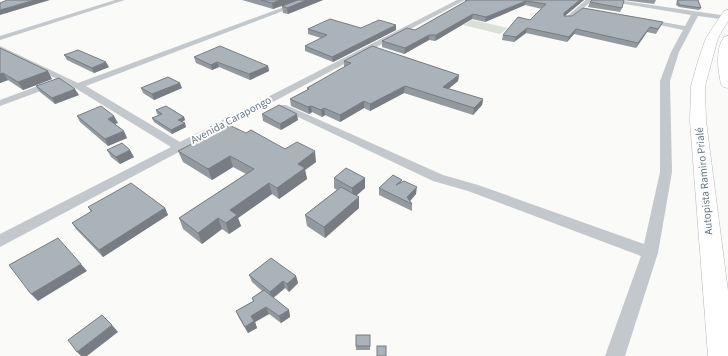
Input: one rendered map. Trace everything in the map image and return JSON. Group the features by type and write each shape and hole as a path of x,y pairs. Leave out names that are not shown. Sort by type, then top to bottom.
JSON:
{"highway":[{"name":"Autopista Ramiro Prialé","path":"722,356 698,121 698,86 712,38 727,16"},
{"path":"728,39 726,43 724,67 728,84"}],"street":[{"path":"0,38 122,0"},
{"path":"78,86 309,0"},
{"name":"Avenida Carapongo","path":"0,241 462,0"},
{"path":"567,19 584,9 590,0"},
{"path":"604,0 695,14 727,16"},
{"path":"672,0 672,11"},
{"path":"615,356 650,253 666,172 665,81 675,52 695,14"},
{"path":"633,18 687,28"},
{"path":"370,47 383,51"},
{"path":"0,48 78,86 180,147"},
{"path":"0,103 64,79"},
{"path":"267,101 438,178 473,188 650,253"}],"shaded area":[{"path":"472,20 508,28 500,34 463,25"}],"building":[{"path":"7,0 35,0 0,10 0,3"},
{"path":"261,0 281,0 272,3"},
{"path":"298,0 307,0 287,8 282,6"},
{"path":"468,0 580,0 564,13 564,16 572,16 583,8 663,22 658,29 650,27 638,43 576,29 569,37 527,28 516,37 503,35 518,17 530,20 546,4 526,1 486,17 473,14 436,35 429,35 405,48 382,41 407,28 415,30"},
{"path":"592,0 624,0 622,8 590,2"},
{"path":"678,0 698,0 701,8 680,5"},
{"path":"330,19 361,28 379,20 396,25 332,57 305,46 327,35 308,29"},
{"path":"220,46 268,66 249,74 217,62 211,65 194,57"},
{"path":"372,46 459,75 443,87 483,99 474,108 405,86 370,104 364,101 340,115 324,108 321,110 311,106 308,107 290,99 351,63 344,61"},
{"path":"0,48 48,71 18,82 3,73 0,74"},
{"path":"78,50 106,62 92,68 64,55"},
{"path":"168,77 180,83 152,94 141,88"},
{"path":"59,78 75,89 52,98 36,86"},
{"path":"279,105 297,114 280,124 262,114"},
{"path":"101,106 114,116 108,119 124,131 105,139 77,116"},
{"path":"166,106 184,117 178,120 185,123 171,130 152,118 162,114 156,110"},
{"path":"229,125 246,133 251,130 285,149 297,142 315,151 298,164 305,168 277,188 269,183 230,210 237,215 226,223 218,218 198,233 179,218 254,169 230,156 208,169 178,151"},
{"path":"122,143 130,150 116,157 107,150"},
{"path":"346,168 365,178 352,188 334,178"},
{"path":"393,175 402,180 396,185 404,181 417,187 407,197 412,204 379,188"},
{"path":"131,183 165,208 99,250 72,223 92,211 88,207"},
{"path":"341,187 359,197 324,227 305,215"},
{"path":"58,238 81,264 31,294 9,265"},
{"path":"271,258 296,276 287,284 283,281 270,292 249,275"},
{"path":"264,290 289,310 279,316 266,307 251,316 254,321 245,327 236,311 254,301 252,298"},
{"path":"102,315 112,325 77,352 68,340"},
{"path":"356,335 370,335 370,346 356,346"},
{"path":"377,346 386,346 386,356 377,356"}]}
